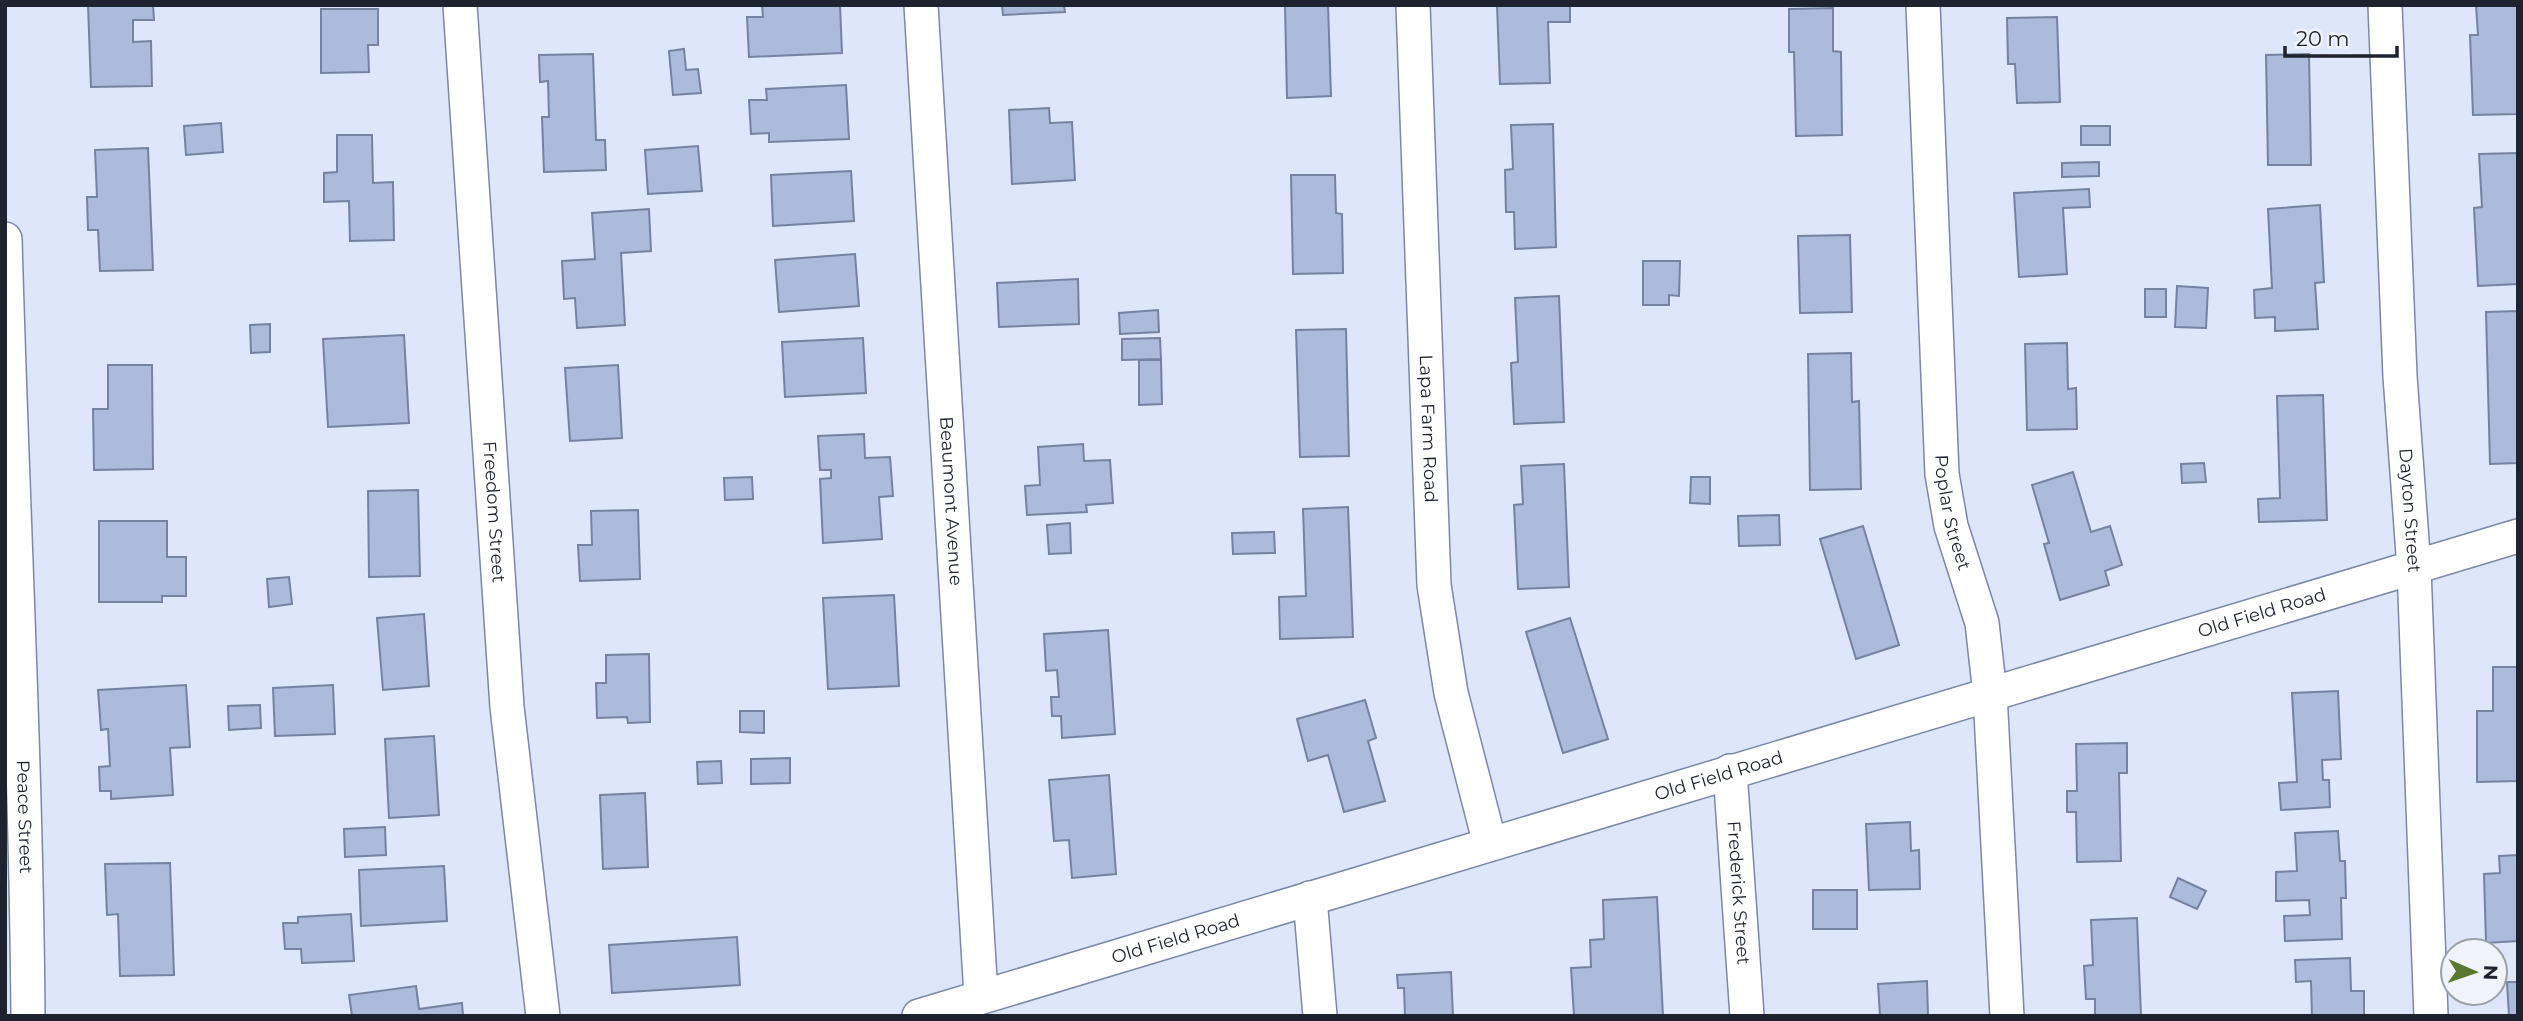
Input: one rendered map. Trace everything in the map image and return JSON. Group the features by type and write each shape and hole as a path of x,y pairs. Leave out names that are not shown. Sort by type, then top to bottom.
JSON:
{"street":[{"name":"Freedom Street","path":"460,5 507,707 543,1016"},
{"name":"Beaumont Avenue","path":"921,5 981,996"},
{"name":"Lapa Farm Road","path":"1413,5 1434,585 1451,693 1490,844"},
{"name":"Poplar Street","path":"1923,5 1942,474 1951,526 1982,623 1990,694 2007,1016"},
{"name":"Dayton Street","path":"2385,5 2400,376 2414,568 2431,1016"},
{"name":"Peace Street","path":"5,239 24,784 28,1016"},
{"name":"Old Field Road","path":"919,1016 2518,537"},
{"name":"Frederick Street","path":"1730,771 1747,1016"},
{"path":"1310,898 1320,1016"}],"building":[{"path":"88,5 153,5 154,20 133,20 133,42 151,41 152,86 91,87"},
{"path":"762,5 840,5 842,53 749,57 747,17 763,17"},
{"path":"1002,5 1064,5 1065,12 1003,15"},
{"path":"1285,5 1328,5 1331,96 1287,98"},
{"path":"1497,5 1570,5 1570,22 1548,22 1550,83 1500,84"},
{"path":"2476,5 2518,5 2518,114 2473,115 2470,35 2478,35"},
{"path":"1833,8 1833,51 1841,52 1842,135 1796,136 1794,52 1789,52 1789,9"},
{"path":"321,9 378,9 378,45 368,45 369,72 321,73"},
{"path":"2057,17 2060,102 2017,103 2015,64 2008,64 2007,18"},
{"path":"684,49 686,70 698,69 701,93 673,95 669,51"},
{"path":"593,54 596,140 605,140 606,170 544,172 542,117 549,117 548,81 540,82 539,55"},
{"path":"2309,54 2311,165 2268,165 2266,55"},
{"path":"846,85 849,139 769,142 769,133 751,134 749,100 767,100 766,89"},
{"path":"1049,108 1050,123 1072,122 1075,180 1012,184 1009,110"},
{"path":"221,123 223,152 186,155 184,126"},
{"path":"1553,124 1556,247 1515,249 1514,212 1506,212 1505,170 1513,169 1511,125"},
{"path":"2081,126 2110,126 2110,145 2081,145"},
{"path":"337,135 372,135 373,183 393,182 394,240 350,241 349,201 324,202 324,173 337,172"},
{"path":"698,146 702,191 648,194 645,150"},
{"path":"148,148 153,270 100,271 98,230 88,230 87,197 97,197 95,150"},
{"path":"2518,153 2518,284 2478,286 2474,208 2482,207 2479,154"},
{"path":"2099,162 2099,176 2062,177 2062,163"},
{"path":"851,171 854,221 773,226 771,175"},
{"path":"1291,175 1335,175 1336,213 1342,214 1343,273 1293,274"},
{"path":"2089,189 2090,207 2063,208 2067,274 2019,277 2014,193"},
{"path":"2320,205 2324,282 2315,283 2318,329 2275,331 2275,317 2255,318 2254,290 2272,288 2268,209"},
{"path":"649,209 651,251 621,253 625,325 577,328 575,298 564,299 562,261 595,259 592,213"},
{"path":"1850,235 1852,312 1800,313 1798,236"},
{"path":"855,254 859,306 779,312 775,260"},
{"path":"1643,261 1680,261 1679,296 1669,295 1669,305 1643,305"},
{"path":"1078,279 1079,324 999,327 997,283"},
{"path":"2177,286 2208,288 2206,328 2175,327"},
{"path":"2145,289 2166,289 2166,317 2145,317"},
{"path":"1559,296 1564,422 1514,424 1511,363 1518,362 1515,298"},
{"path":"1158,310 1159,332 1120,334 1119,313"},
{"path":"2518,311 2518,463 2490,464 2486,312"},
{"path":"270,324 270,352 251,353 250,325"},
{"path":"1346,329 1349,456 1300,457 1296,330"},
{"path":"404,335 409,423 328,427 323,339"},
{"path":"863,338 866,393 785,397 782,342"},
{"path":"1160,338 1161,359 1122,360 1122,339"},
{"path":"2067,343 2068,389 2076,388 2077,429 2027,430 2025,344"},
{"path":"1851,353 1852,402 1859,401 1861,489 1810,490 1808,354"},
{"path":"1139,360 1161,360 1162,404 1139,405"},
{"path":"108,365 152,365 153,469 94,470 93,409 108,409"},
{"path":"618,365 622,438 570,441 565,368"},
{"path":"2323,395 2327,520 2259,522 2258,499 2280,498 2277,396"},
{"path":"864,434 865,458 890,457 893,496 879,497 882,539 823,543 820,479 831,478 831,470 820,470 818,436"},
{"path":"1083,444 1084,461 1110,460 1113,503 1086,505 1087,512 1027,515 1025,486 1040,485 1038,447"},
{"path":"2204,463 2206,482 2182,483 2181,464"},
{"path":"1564,464 1569,587 1518,589 1514,505 1523,504 1521,466"},
{"path":"2073,472 2091,532 2110,526 2122,565 2105,571 2109,585 2060,600 2044,544 2049,543 2032,485"},
{"path":"752,477 753,499 725,500 724,478"},
{"path":"1691,477 1710,477 1710,504 1690,503"},
{"path":"418,490 420,576 369,577 368,491"},
{"path":"1348,507 1353,637 1280,639 1279,597 1306,596 1303,509"},
{"path":"638,510 640,579 580,581 578,545 592,545 591,511"},
{"path":"1779,515 1780,545 1739,546 1738,516"},
{"path":"99,521 167,521 167,557 186,557 186,596 162,596 162,602 99,602"},
{"path":"1070,523 1071,553 1049,554 1047,525"},
{"path":"1863,526 1899,645 1856,659 1820,539"},
{"path":"1274,532 1275,553 1233,554 1232,533"},
{"path":"289,577 292,604 269,607 267,579"},
{"path":"894,595 899,686 828,689 823,598"},
{"path":"424,614 429,686 383,690 377,618"},
{"path":"1570,618 1608,739 1563,753 1526,632"},
{"path":"1108,630 1115,734 1062,738 1061,716 1052,716 1051,697 1059,697 1057,670 1046,671 1044,634"},
{"path":"649,654 650,722 628,723 627,717 597,718 596,683 606,683 606,655"},
{"path":"2493,667 2518,667 2518,781 2477,782 2477,711 2493,711"},
{"path":"186,685 190,747 170,748 173,795 111,799 111,791 100,791 99,767 110,766 108,729 101,730 98,690"},
{"path":"333,685 335,734 275,736 273,688"},
{"path":"2338,691 2341,759 2322,760 2323,780 2329,780 2330,807 2281,810 2279,783 2297,782 2292,693"},
{"path":"1365,700 1376,738 1368,741 1385,801 1344,812 1328,755 1308,761 1297,719"},
{"path":"260,705 261,728 229,730 228,706"},
{"path":"740,711 764,711 764,733 740,732"},
{"path":"434,736 439,815 389,818 385,739"},
{"path":"2127,743 2127,773 2119,773 2121,861 2077,862 2076,812 2067,812 2067,791 2077,791 2076,744"},
{"path":"790,758 790,783 751,784 751,759"},
{"path":"721,761 722,783 698,784 697,762"},
{"path":"1109,775 1116,874 1072,878 1069,840 1054,841 1049,780"},
{"path":"645,793 648,867 603,869 600,795"},
{"path":"1910,822 1911,851 1919,850 1920,889 1869,890 1866,824"},
{"path":"385,827 386,855 345,857 344,829"},
{"path":"2338,831 2340,861 2345,861 2346,898 2341,898 2342,939 2285,941 2284,916 2310,915 2309,900 2276,901 2276,872 2297,871 2295,833"},
{"path":"2518,855 2518,941 2509,942 2509,937 2486,937 2484,874 2500,873 2499,856"},
{"path":"170,863 174,975 120,976 118,914 107,915 105,864"},
{"path":"444,866 447,921 361,926 359,870"},
{"path":"2178,878 2206,891 2197,909 2170,897"},
{"path":"1813,890 1857,890 1857,929 1813,929"},
{"path":"1657,897 1663,1016 1574,1016 1571,968 1591,967 1590,940 1604,939 1603,900"},
{"path":"351,914 354,961 302,963 301,949 285,949 283,923 298,923 298,917"},
{"path":"2137,918 2141,1016 2095,1016 2095,999 2086,999 2084,966 2093,965 2091,920"},
{"path":"737,937 740,985 612,993 609,945"},
{"path":"2350,958 2351,991 2364,991 2364,1016 2312,1016 2311,981 2296,982 2295,960"},
{"path":"1451,972 1453,1016 1405,1016 1404,988 1398,988 1397,975"},
{"path":"1927,981 1928,1016 1880,1016 1878,984"},
{"path":"2509,982 2518,982 2518,1016 2509,1016"},
{"path":"416,986 419,1009 462,1003 463,1016 352,1016 349,995"}]}
